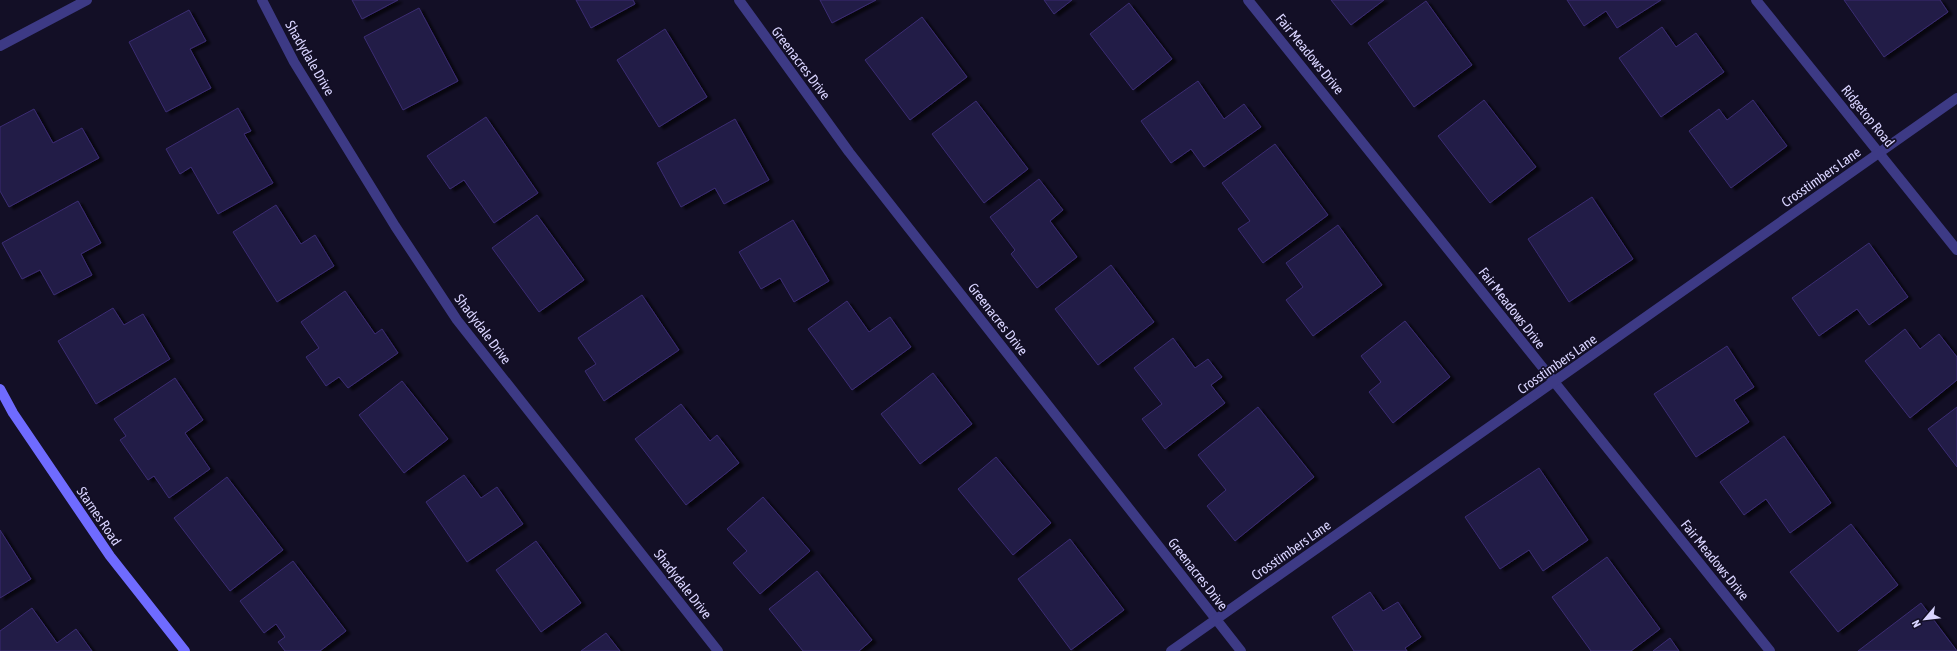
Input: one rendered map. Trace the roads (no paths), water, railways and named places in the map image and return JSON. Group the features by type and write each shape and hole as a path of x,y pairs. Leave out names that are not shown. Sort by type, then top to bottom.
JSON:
{"main road":[{"name":"Starnes Road","path":"0,389 13,413 110,556 185,651"}],"street":[{"path":"0,46 86,0"},
{"name":"Shadydale Drive","path":"262,0 298,69 395,226 457,320 718,651"},
{"name":"Greenacres Drive","path":"739,0 849,152 1215,620 1241,651"},
{"name":"Fair Meadows Drive","path":"1248,0 1770,651"},
{"name":"Ridgetop Road","path":"1756,0 1957,250"},
{"name":"Crosstimbers Lane","path":"1171,651 1957,98"}]}
